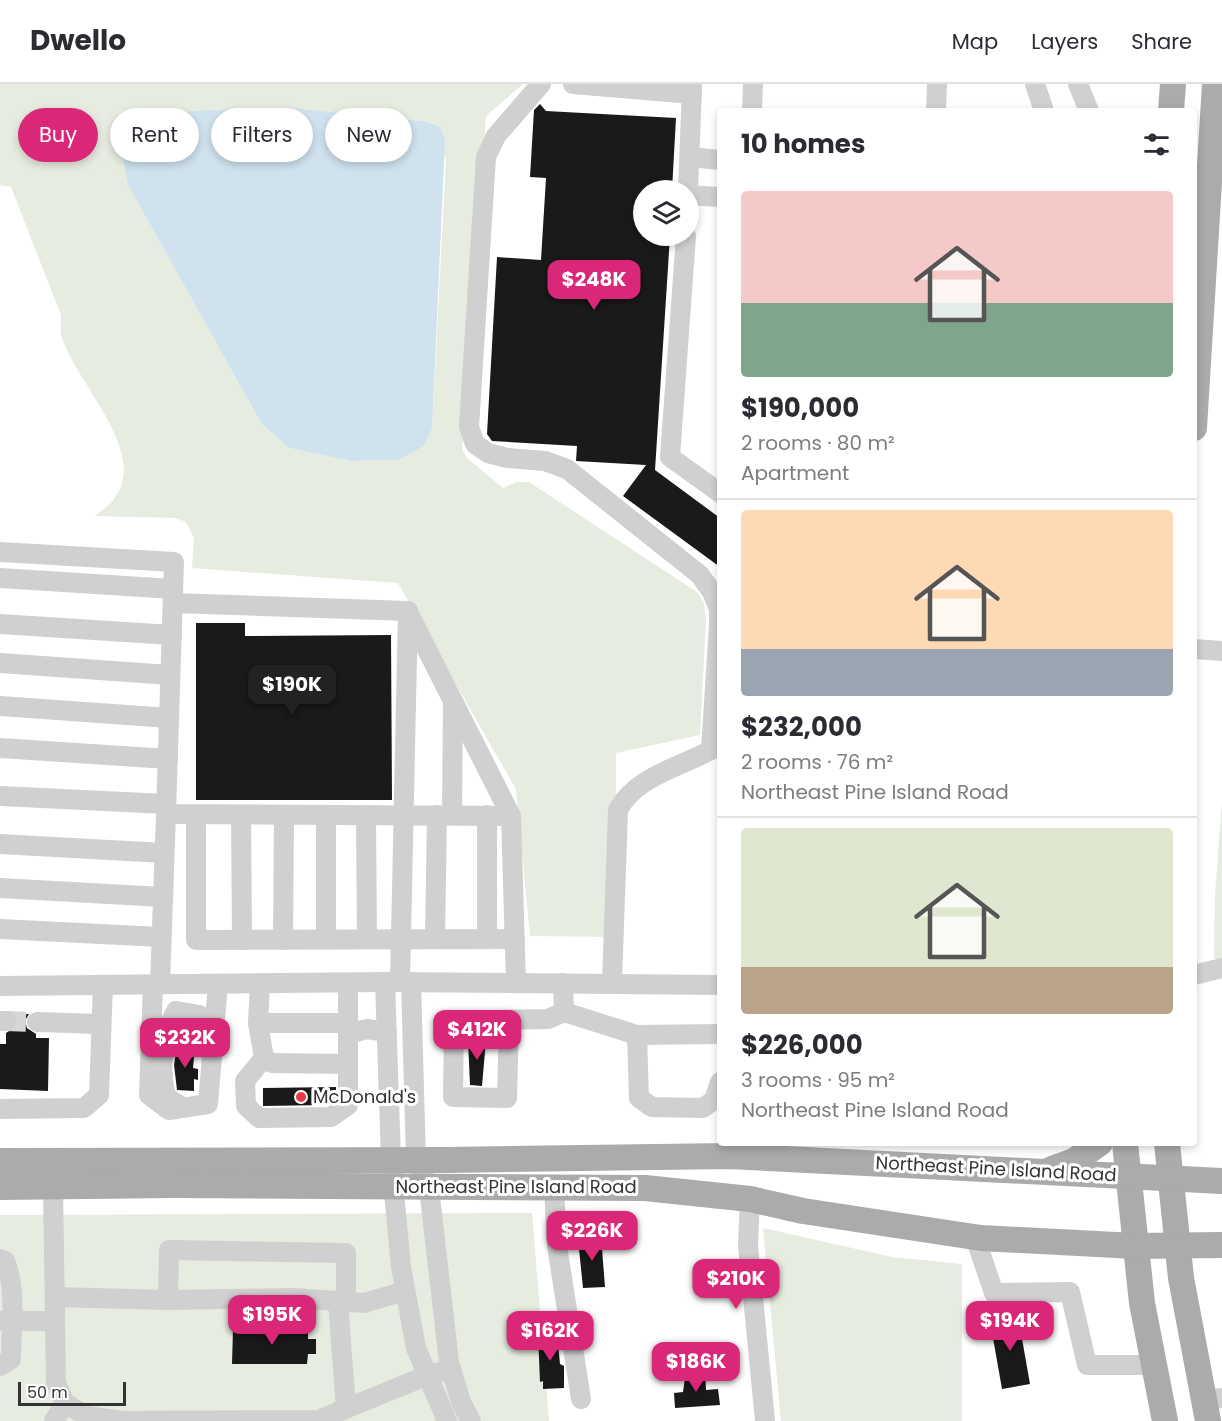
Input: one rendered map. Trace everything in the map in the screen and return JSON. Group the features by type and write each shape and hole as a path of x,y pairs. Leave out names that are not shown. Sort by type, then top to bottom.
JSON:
{"main road":[{"path":"1171,108 1173,84"},
{"path":"1197,379 1215,84"},
{"path":"1043,1173 1074,1161 1096,1146"},
{"path":"1125,1146 1135,1245 1152,1365 1165,1421"},
{"path":"1167,1146 1169,1179 1189,1331 1211,1407"},
{"name":"Northeast Pine Island Road","path":"0,1160 417,1160 742,1150 1043,1173 1222,1181"},
{"name":"Northeast Pine Island Road","path":"0,1187 173,1185 645,1188 750,1199 803,1211 975,1237 1135,1245 1222,1245"}],"street":[{"path":"541,84 496,136 486,157 469,427 475,444 488,453 507,458 545,461 567,469 700,575 717,605"},
{"path":"573,84 692,87 689,180"},
{"path":"752,108 753,84"},
{"path":"936,108 937,84"},
{"path":"1035,84 1043,108"},
{"path":"1078,84 1088,108"},
{"path":"690,157 717,160"},
{"path":"699,194 717,197"},
{"path":"685,246 670,457 717,491"},
{"path":"0,552 174,562 163,897 148,1095 169,1110 208,1104 218,984"},
{"path":"0,578 173,596 408,611"},
{"path":"408,611 511,816 516,983"},
{"path":"408,611 405,815 399,982 417,1160 429,1188 451,1369 461,1402 471,1421"},
{"path":"0,624 172,635"},
{"path":"612,983 618,810 625,797 638,786 711,750 717,644"},
{"path":"1197,649 1222,651"},
{"path":"0,663 170,675"},
{"path":"435,939 453,701"},
{"path":"0,706 169,718"},
{"path":"0,748 168,759"},
{"path":"0,796 166,809 195,815 511,816"},
{"path":"195,815 195,940 515,939"},
{"path":"241,815 242,940"},
{"path":"283,939 284,815"},
{"path":"326,815 326,939"},
{"path":"366,815 367,939"},
{"path":"487,815 487,939"},
{"path":"0,844 164,853"},
{"path":"0,888 163,897"},
{"path":"0,929 161,937"},
{"path":"1197,974 1222,968"},
{"path":"0,986 399,982 717,985"},
{"path":"399,982 387,1032 391,1160 405,1291 416,1348 447,1421"},
{"path":"260,983 258,1023 264,1058 272,1063 348,1064"},
{"path":"264,1058 245,1081 246,1106 259,1118 331,1117 348,1105 348,983"},
{"path":"563,983 564,1012"},
{"path":"0,1109 84,1108 99,1095 103,985"},
{"path":"184,1108 167,1098 163,1085 166,1030 176,1011 199,1015 213,1048"},
{"path":"508,1020 507,1098 453,1097 454,1021 548,1019 564,1012 637,1035 717,1034"},
{"path":"37,1022 101,1024"},
{"path":"258,1023 387,1032"},
{"path":"637,1035 639,1098 652,1107 703,1108 717,1091"},
{"path":"53,1187 56,1383 73,1412"},
{"path":"554,1188 557,1245 580,1399"},
{"path":"750,1199 748,1245 765,1421"},
{"path":"975,1237 994,1293 1070,1292 1087,1365 1152,1365"},
{"path":"168,1299 169,1250 346,1253 342,1302 346,1409"},
{"path":"0,1259 5,1261 10,1273 5,1288 5,1321 11,1359 0,1366"},
{"path":"55,1297 294,1298 364,1303 405,1291"},
{"path":"5,1321 55,1321"},
{"path":"54,1421 73,1412 123,1421 318,1420 426,1376 451,1369"}],"shaded area":[{"path":"0,84 523,84 486,116 462,449 468,459 503,488 516,482 529,482 697,592 704,603 706,620 700,735 616,753 616,937 530,936 516,789 398,583 192,568 194,538 186,522 175,518 94,516 115,498 123,477 122,454 113,430 71,359 62,338 61,315 11,187 0,185","holes":["110,108 199,108 199,112 211,110 211,108 313,108 313,110 325,111 325,108 412,108 412,120 423,121 446,159 432,429 424,446 399,460 351,461 289,448 261,423 128,185 134,162 110,162"]},
{"path":"1222,801 1222,959 1214,959 1215,894"},
{"path":"532,1213 549,1421 0,1421 0,1215"},
{"path":"763,1228 892,1257 962,1264 962,1421 781,1421"}],"water":[{"path":"211,110 211,162 313,162 313,110 325,111 325,162 412,162 412,120 440,127 445,140 432,429 424,446 399,460 351,461 289,448 261,423 128,185 125,170 124,162 199,162 199,111"}],"building":[{"path":"540,104 546,111 676,118 673,180 633,180 633,246 669,246 655,470 717,516 717,565 623,496 646,465 576,461 577,446 492,441 487,434 497,257 541,260 546,178 530,177 534,110"},
{"path":"196,623 245,623 245,636 391,635 392,800 196,800"},
{"path":"15,1014 29,1014 25,1021 27,1028 36,1034 36,1038 49,1038 48,1091 0,1089 0,1044 6,1044 6,1033 17,1026"},
{"path":"468,1040 486,1040 482,1086 470,1085"},
{"path":"177,1046 195,1047 193,1068 198,1069 198,1080 194,1079 194,1091 177,1090 174,1065"},
{"name":"McDonald's","path":"336,1087 336,1099 327,1105 263,1106 263,1088"},
{"path":"601,1236 605,1287 583,1288 578,1239"},
{"path":"1018,1316 1030,1384 1002,1389 990,1321"},
{"path":"268,1322 284,1322 284,1330 308,1330 308,1339 316,1339 316,1354 308,1354 307,1364 232,1364 233,1329 268,1330"},
{"path":"557,1333 560,1364 564,1366 564,1388 543,1389 543,1381 540,1382 538,1334"},
{"path":"705,1370 706,1390 718,1389 720,1405 675,1408 674,1393 683,1392 685,1378 690,1378 690,1371"}],"tunnel":[{"path":"6,1021 37,1022"}],"place":[{"name":"McDonald's","path":"301,1097"}]}
